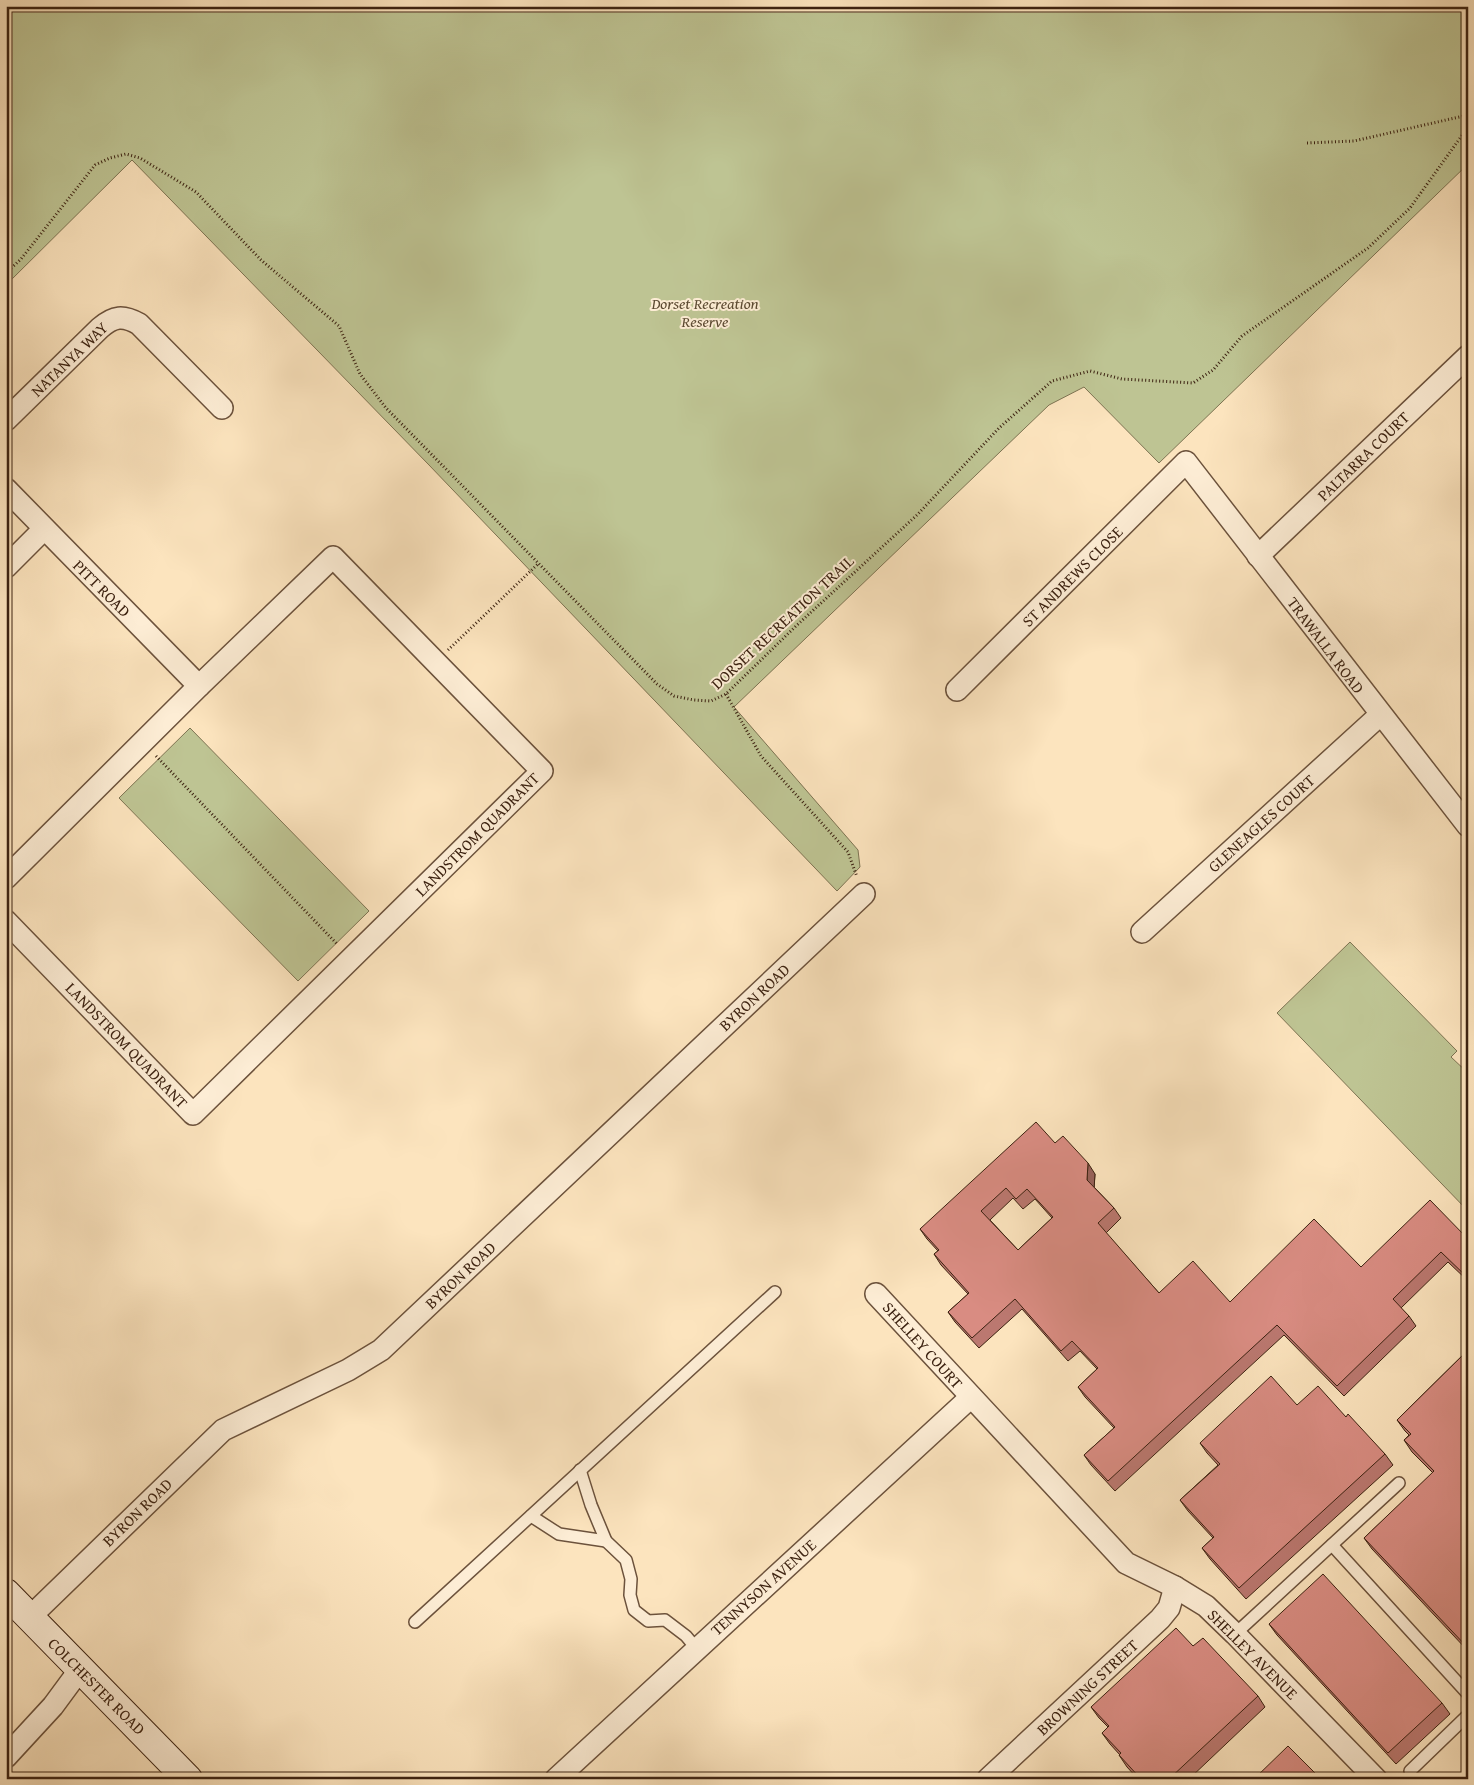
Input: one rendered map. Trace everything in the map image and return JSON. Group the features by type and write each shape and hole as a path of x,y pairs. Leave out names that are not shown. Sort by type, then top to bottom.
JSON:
{"main road":[{"name":"COLCHESTER ROAD","path":"6,1593 188,1779"}],"street":[{"name":"NATANYA WAY","path":"6,420 100,328 119,316 129,318 139,324 222,408"},
{"name":"PALTARRA COURT","path":"1258,556 1468,356"},
{"name":"TRAWALLA ROAD","path":"1186,462 1380,715 1467,822"},
{"name":"ST ANDREWS CLOSE","path":"957,690 1186,462"},
{"name":"PITT ROAD","path":"6,489 199,686"},
{"path":"6,567 44,529"},
{"name":"LANDSTROM QUADRANT","path":"6,878 199,686 333,557 542,770 193,1114 6,921"},
{"name":"GLENEAGLES COURT","path":"1142,932 1380,715"},
{"name":"BYRON ROAD","path":"30,1617 223,1430 348,1370 381,1350 864,894"},
{"name":"SHELLEY COURT","path":"876,1294 970,1397"},
{"name":"SHELLEY AVENUE","path":"970,1397 1126,1563 1174,1587 1206,1606 1376,1779"},
{"name":"TENNYSON AVENUE","path":"556,1779 970,1397"},
{"name":"BROWNING STREET","path":"988,1779 1160,1619 1169,1608 1174,1587"},
{"path":"6,1757 53,1706 81,1668"}],"lane":[{"path":"415,1622 775,1292"},
{"path":"580,1470 591,1505 606,1541 626,1560 631,1579 630,1595 634,1610 648,1621 665,1620 686,1636 696,1648"},
{"path":"1235,1634 1399,1483"},
{"path":"531,1516 559,1534 606,1541"},
{"path":"1332,1545 1468,1694"},
{"path":"1410,1771 1468,1715"}],"path":[{"path":"1307,143 1354,140 1468,114"},
{"name":"DORSET RECREATION TRAIL","path":"6,273 21,259 95,165 110,158 126,154 140,158 196,192 261,260 339,326 360,374 386,408 657,684 674,696 711,701 726,694 796,626 917,515 999,428 1052,381 1090,370 1122,379 1194,383 1213,370 1242,336 1368,248 1410,208 1468,127"},
{"path":"437,661 539,563"},
{"path":"726,694 761,756 848,852 864,894"},
{"path":"156,756 338,945"}],"green space":[{"name":"Dorset Recreation Reserve","path":"6,6 1468,6 1468,164 1159,463 1084,387 1049,405 734,707 858,850 860,867 837,891 429,465 132,160 6,285"},
{"path":"190,728 369,911 298,981 119,798"},
{"path":"1350,942 1457,1051 1451,1057 1468,1073 1468,1211 1277,1013"}],"building":[{"path":"1036,1122 1055,1143 1063,1136 1088,1163 1087,1180 1114,1208 1098,1223 1159,1293 1193,1261 1230,1302 1314,1219 1361,1267 1430,1200 1468,1239 1468,1278 1441,1252 1393,1299 1409,1316 1337,1386 1277,1325 1108,1481 1084,1455 1115,1427 1078,1387 1098,1368 1072,1341 1061,1351 1015,1299 972,1338 948,1312 969,1293 934,1254 939,1250 920,1229","holes":["1006,1188 1016,1199 1027,1189 1053,1217 1018,1250 981,1211"]},
{"path":"1468,1350 1468,1648 1364,1538 1434,1471 1404,1440 1411,1434 1397,1420"},
{"path":"1271,1376 1297,1405 1318,1386 1346,1417 1348,1414 1385,1454 1239,1588 1202,1548 1214,1537 1180,1500 1220,1464 1200,1443"},
{"path":"1323,1574 1442,1703 1388,1753 1269,1624"},
{"path":"1176,1628 1193,1646 1203,1638 1258,1696 1169,1779 1141,1779 1119,1755 1121,1753 1102,1733 1109,1726 1091,1707"},
{"path":"1288,1746 1321,1779 1254,1779"}]}
